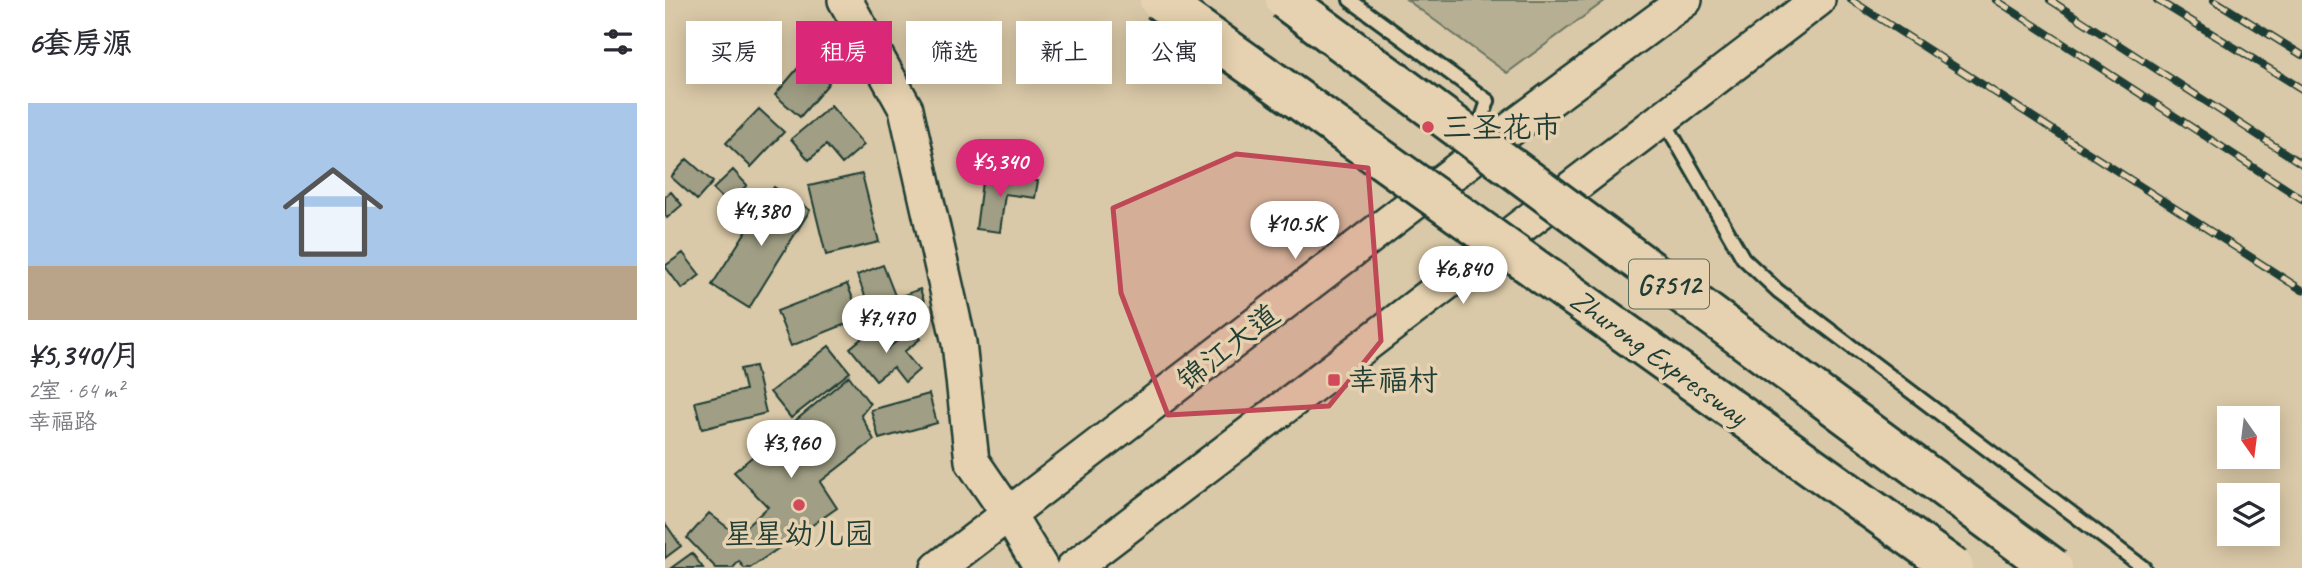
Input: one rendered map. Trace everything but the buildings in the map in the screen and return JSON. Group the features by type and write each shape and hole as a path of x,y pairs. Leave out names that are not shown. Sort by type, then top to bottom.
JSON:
{"highway":[{"name":"Zhurong Expressway","path":"1159,0 1954,568"},
{"name":"G7512","path":"1285,0 2053,568"}],"main road":[{"path":"845,0 906,109 959,343 972,460 1041,568"},
{"name":"锦江大道","path":"938,568 1467,163 1685,0"},
{"path":"1073,568 1818,0"}],"lane":[{"path":"1350,0 1488,101 1467,163"},
{"path":"1663,119 1743,258 1778,292 2144,568"}],"highlighted area":[{"path":"1236,154 1368,168 1381,341 1329,406 1168,415 1121,293 1113,208"}],"shaded area":[{"path":"1407,0 1606,0 1507,73"}],"railway":[{"path":"1851,0 2302,290"},
{"path":"1996,0 2302,199"},
{"path":"2050,0 2302,164"},
{"path":"2157,0 2302,89"},
{"path":"2214,0 2302,55"}],"place":[{"name":"三圣花市","path":"1428,127"},
{"name":"幸福村","path":"1334,380"},
{"name":"星星幼儿园","path":"799,505"}]}
